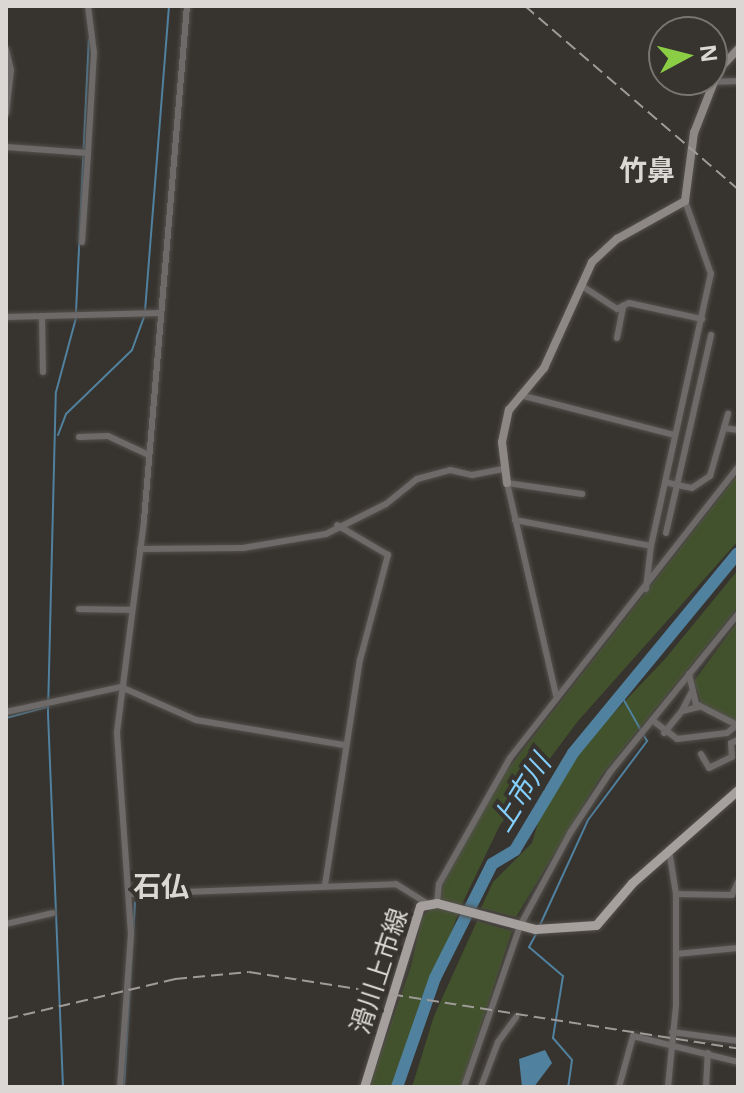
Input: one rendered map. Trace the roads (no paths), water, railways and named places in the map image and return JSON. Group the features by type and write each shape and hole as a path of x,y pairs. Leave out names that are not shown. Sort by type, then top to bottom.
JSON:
{"main road":[{"name":"滑川上市線","path":"364,1087 415,917 432,903 520,926 548,930 596,925 669,850 738,790"}],"street":[{"path":"82,242 94,53 88,6"},
{"path":"120,1087 130,965 129,894 117,732 140,549 187,6"},
{"path":"6,49 6,114"},
{"path":"646,589 651,546 711,274 685,201 694,133 708,96"},
{"path":"6,147 88,153"},
{"path":"556,695 504,469 504,422 520,395 544,368 592,262 607,247 685,201"},
{"path":"582,286 617,309 629,303 702,319"},
{"path":"617,338 623,306"},
{"path":"6,317 161,313"},
{"path":"42,316 43,372"},
{"path":"666,533 711,335"},
{"path":"520,395 675,435"},
{"path":"665,482 692,488 710,476 728,414"},
{"path":"724,428 738,430"},
{"path":"79,437 108,436 149,455"},
{"path":"129,894 396,884 432,903 439,884 510,758 556,695 646,589 738,467"},
{"path":"140,549 243,548 326,534 337,525 386,504 417,479 450,470 472,475 504,469"},
{"path":"507,483 582,494"},
{"path":"515,520 651,546"},
{"path":"325,885 344,745 388,555 337,525"},
{"path":"79,609 132,610"},
{"path":"464,1087 520,926 570,833 652,720 738,614"},
{"path":"652,720 664,733 677,739 727,733 737,725 700,707 691,693 688,674"},
{"path":"6,712 121,687 196,720 344,745"},
{"path":"664,733 682,711 691,693"},
{"path":"682,711 700,707"},
{"path":"701,754 709,768 732,757 731,743 738,740"},
{"path":"668,1087 676,954 676,894 669,850"},
{"path":"676,894 732,895 738,882"},
{"path":"6,924 53,913"},
{"path":"676,954 738,948"},
{"path":"481,1087 498,1042 516,1017"},
{"path":"672,1032 738,1041"},
{"path":"619,1087 633,1036 738,1062"},
{"path":"706,1087 708,1053"}],"water":[{"path":"545,1050 552,1063 534,1087 522,1087 519,1059"}],"waterway":[{"path":"145,311 169,6"},
{"path":"76,312 89,39"},
{"path":"58,435 66,414 132,350 144,317"},
{"path":"63,1087 48,712 56,392 76,318"},
{"name":"上市川","path":"397,1087 435,978 492,864 515,850 573,753 738,553"},
{"path":"540,925 588,820 647,741 621,695"},
{"path":"6,718 47,707"},
{"path":"124,1087 135,902"},
{"path":"536,934 529,947 563,976 553,1038 572,1060 568,1087"}],"railway":[{"path":"525,6 738,189"},
{"path":"6,1019 175,979 249,972 738,1049"}],"district":[{"name":"竹鼻","path":"647,169"},
{"name":"石仏","path":"161,885"}]}
